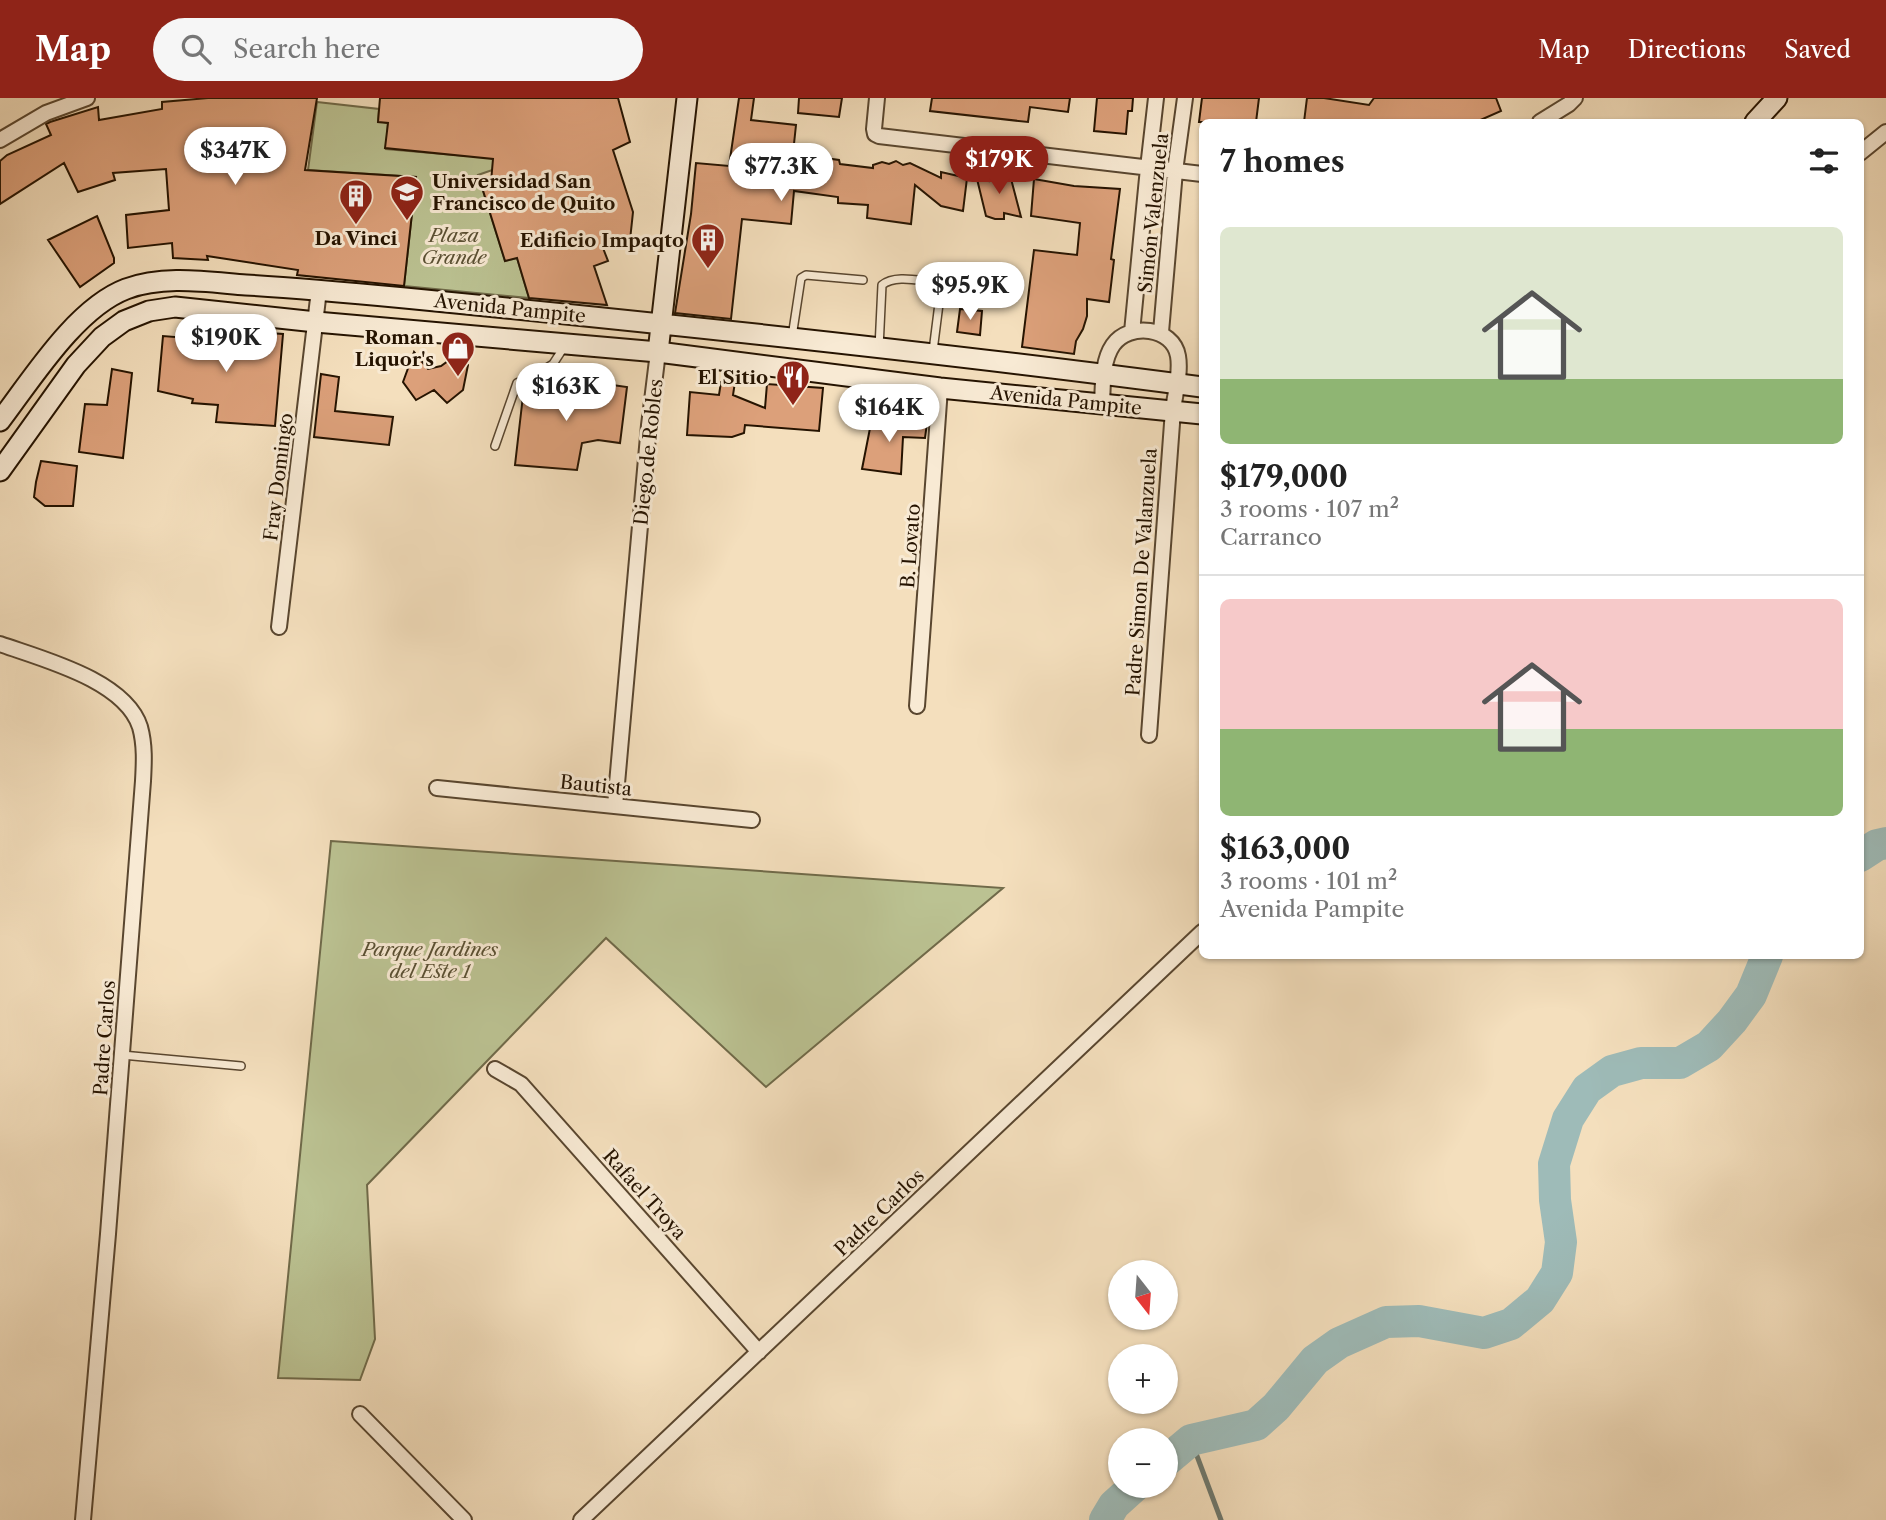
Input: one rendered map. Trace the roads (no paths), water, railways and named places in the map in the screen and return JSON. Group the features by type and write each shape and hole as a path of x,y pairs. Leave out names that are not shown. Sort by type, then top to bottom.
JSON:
{"street":[{"path":"0,140 46,113 87,98"},
{"name":"Diego de Robles","path":"615,806 649,425 687,98"},
{"path":"877,98 874,129 879,136 1199,174"},
{"name":"Simón Valenzuela","path":"1132,332 1156,98"},
{"name":"Simón Valenzuela","path":"1161,332 1175,171 1185,98"},
{"path":"1544,119 1575,98"},
{"path":"1758,119 1777,98"},
{"path":"1864,150 1886,132"},
{"name":"Avenida Pampite","path":"0,421 71,328 98,305 125,289 148,283 182,280 320,290 662,323 1199,387"},
{"name":"Fray Domingo","path":"279,627 320,290"},
{"name":"Avenida Pampite","path":"0,471 76,365 102,337 124,321 149,311 175,307 658,352 940,388 1199,414"},
{"path":"1102,404 1104,375 1113,344 1132,332 1147,330 1161,332 1172,342 1178,355 1173,411"},
{"path":"938,355 940,388"},
{"name":"B. Lovato","path":"917,706 940,388"},
{"name":"Padre Simon De Valanzuela","path":"1149,735 1173,411"},
{"name":"Padre Carlos","path":"0,644 77,672 103,685 127,705 139,724 144,747 108,1234 83,1520"},
{"name":"Bautista","path":"437,788 752,820"},
{"name":"Padre Carlos","path":"581,1520 1199,935"},
{"name":"Rafael Troya","path":"495,1069 521,1084 759,1352"},
{"path":"360,1414 464,1520"}],"lane":[{"path":"792,338 801,278 806,275 863,280"},
{"path":"879,348 882,285 896,279 936,282 941,288 938,355"},
{"path":"495,446 517,383 553,363 566,344"},
{"path":"122,1055 241,1066"}],"waterway":[{"path":"1864,853 1886,843"},
{"path":"1178,1451 1191,1440 1256,1425 1276,1407 1315,1360 1339,1343 1386,1322 1419,1321 1484,1333 1511,1324 1540,1300 1557,1273 1561,1242 1555,1200 1554,1164 1568,1119 1587,1089 1612,1071 1641,1063 1680,1063 1709,1046 1751,995 1766,959"},
{"path":"1191,1440 1221,1520"},
{"path":"1105,1520 1122,1498"}],"place":[{"name":"Universidad San Francisco de Quito","path":"407,222"},
{"name":"Da Vinci","path":"356,226"},
{"name":"Edificio Impaqto","path":"708,270"},
{"name":"Roman Liquor's","path":"458,378"},
{"name":"El Sitio","path":"793,407"}],"park label":[{"name":"Plaza Grande","path":"454,246"},
{"name":"Parque Jardines del Este 1","path":"430,960"}]}
